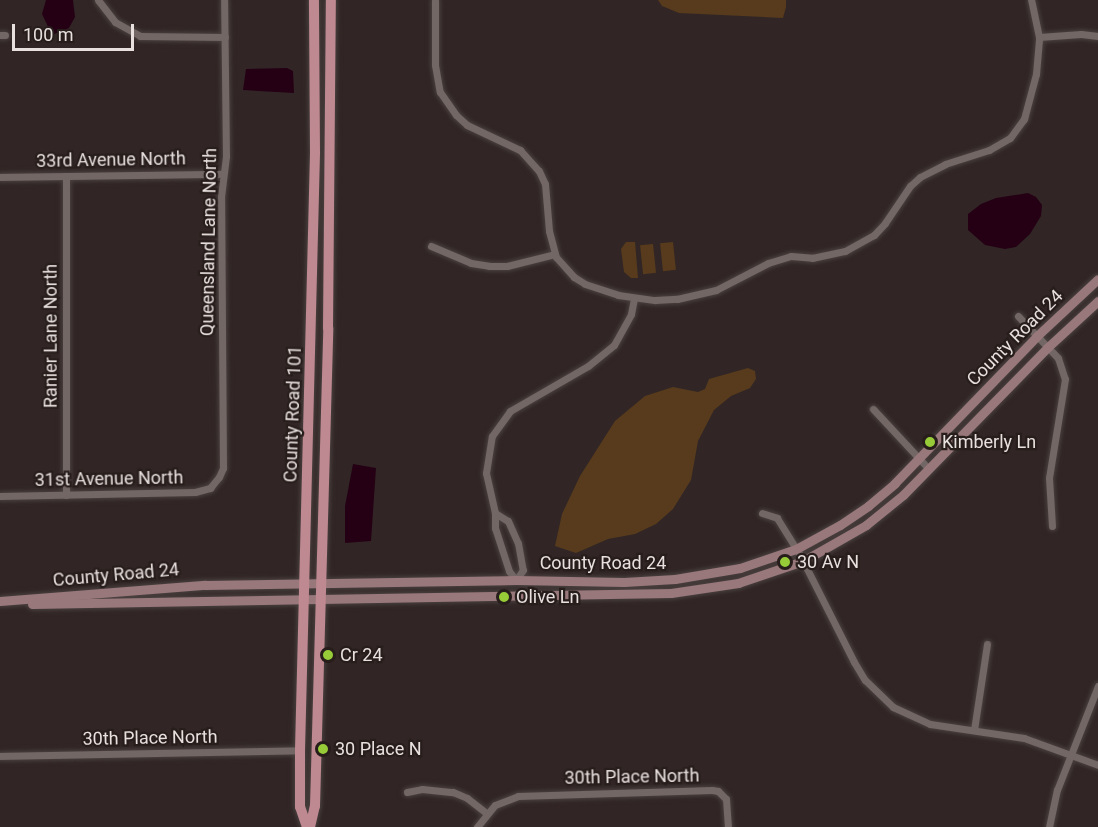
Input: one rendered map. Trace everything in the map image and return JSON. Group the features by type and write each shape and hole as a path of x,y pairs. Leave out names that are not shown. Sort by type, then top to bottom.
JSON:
{"main road":[{"name":"County Road 101","path":"308,827 300,807 300,750 315,164 314,0"},
{"name":"County Road 101","path":"308,827 315,806 322,583 332,154 331,0"}],"street":[{"path":"98,0 115,22 140,36 225,37"},
{"name":"Queensland Lane North","path":"216,482 223,468 221,197 226,156 224,0"},
{"path":"435,0 435,65 440,92 456,115 467,125 520,150 539,171 545,184 549,231 555,254 574,277 585,284 634,297 656,300 698,295 734,282 775,261 791,256 829,256 860,244 885,223 910,186 932,169 1000,146 1018,130 1024,119 1036,74 1039,37 1031,0"},
{"path":"1039,37 1098,36"},
{"name":"33rd Avenue North","path":"0,177 223,174"},
{"name":"Ranier Lane North","path":"66,176 66,495"},
{"path":"431,246 471,263 489,266 507,266 555,254"},
{"name":"County Road 24","path":"0,603 205,585 516,580 624,582 675,579 800,555 868,506 919,460 1037,336 1098,279"},
{"path":"516,597 516,580 509,571 495,528 495,513 486,473 490,444 500,423 523,402 602,357 623,330 634,297"},
{"name":"County Road 24","path":"0,603 516,597 699,590 738,583 866,525 903,495 1048,347 1098,301"},
{"path":"1018,316 1058,358 1065,378 1049,470 1052,526"},
{"path":"873,410 929,469"},
{"name":"31st Avenue North","path":"0,496 195,492 210,488 216,482"},
{"path":"495,513 508,521 518,543 524,570 516,580"},
{"path":"762,513 777,518 800,555 854,662 878,694 911,717 930,724 1024,738 1098,765"},
{"path":"974,730 987,644"},
{"path":"1049,827 1052,804 1098,686"},
{"name":"30th Place North","path":"0,756 300,750"},
{"path":"407,792 422,789 453,792 468,798 486,813 477,827"},
{"name":"30th Place North","path":"486,813 506,800 530,794 712,790 718,791 726,799 728,827"}],"shaded area":[{"path":"46,0 73,0 75,17 69,28 52,35 42,14"},
{"path":"658,0 786,0 786,7 783,18 679,13 662,6"},
{"path":"287,68 293,71 294,93 243,90 246,69"},
{"path":"1028,193 1036,197 1042,205 1041,216 1030,234 1016,247 1005,249 985,245 968,230 968,214 981,204 996,198"},
{"path":"626,242 635,242 638,278 631,278 624,272 621,249"},
{"path":"673,242 676,270 663,271 660,243"},
{"path":"653,244 656,273 643,274 640,245"},
{"path":"748,368 755,371 756,379 750,388 731,396 714,410 698,441 691,480 673,509 656,524 635,534 608,539 576,553 555,546 562,514 580,476 615,421 645,396 673,387 698,392 705,389 709,379"},
{"path":"353,464 376,468 371,541 345,543 345,506"}],"place":[{"name":"Kimberly Ln","path":"930,442"},
{"name":"30 Av N","path":"785,562"},
{"name":"Olive Ln","path":"504,597"},
{"name":"Cr 24","path":"328,655"},
{"name":"30 Place N","path":"323,749"}]}
